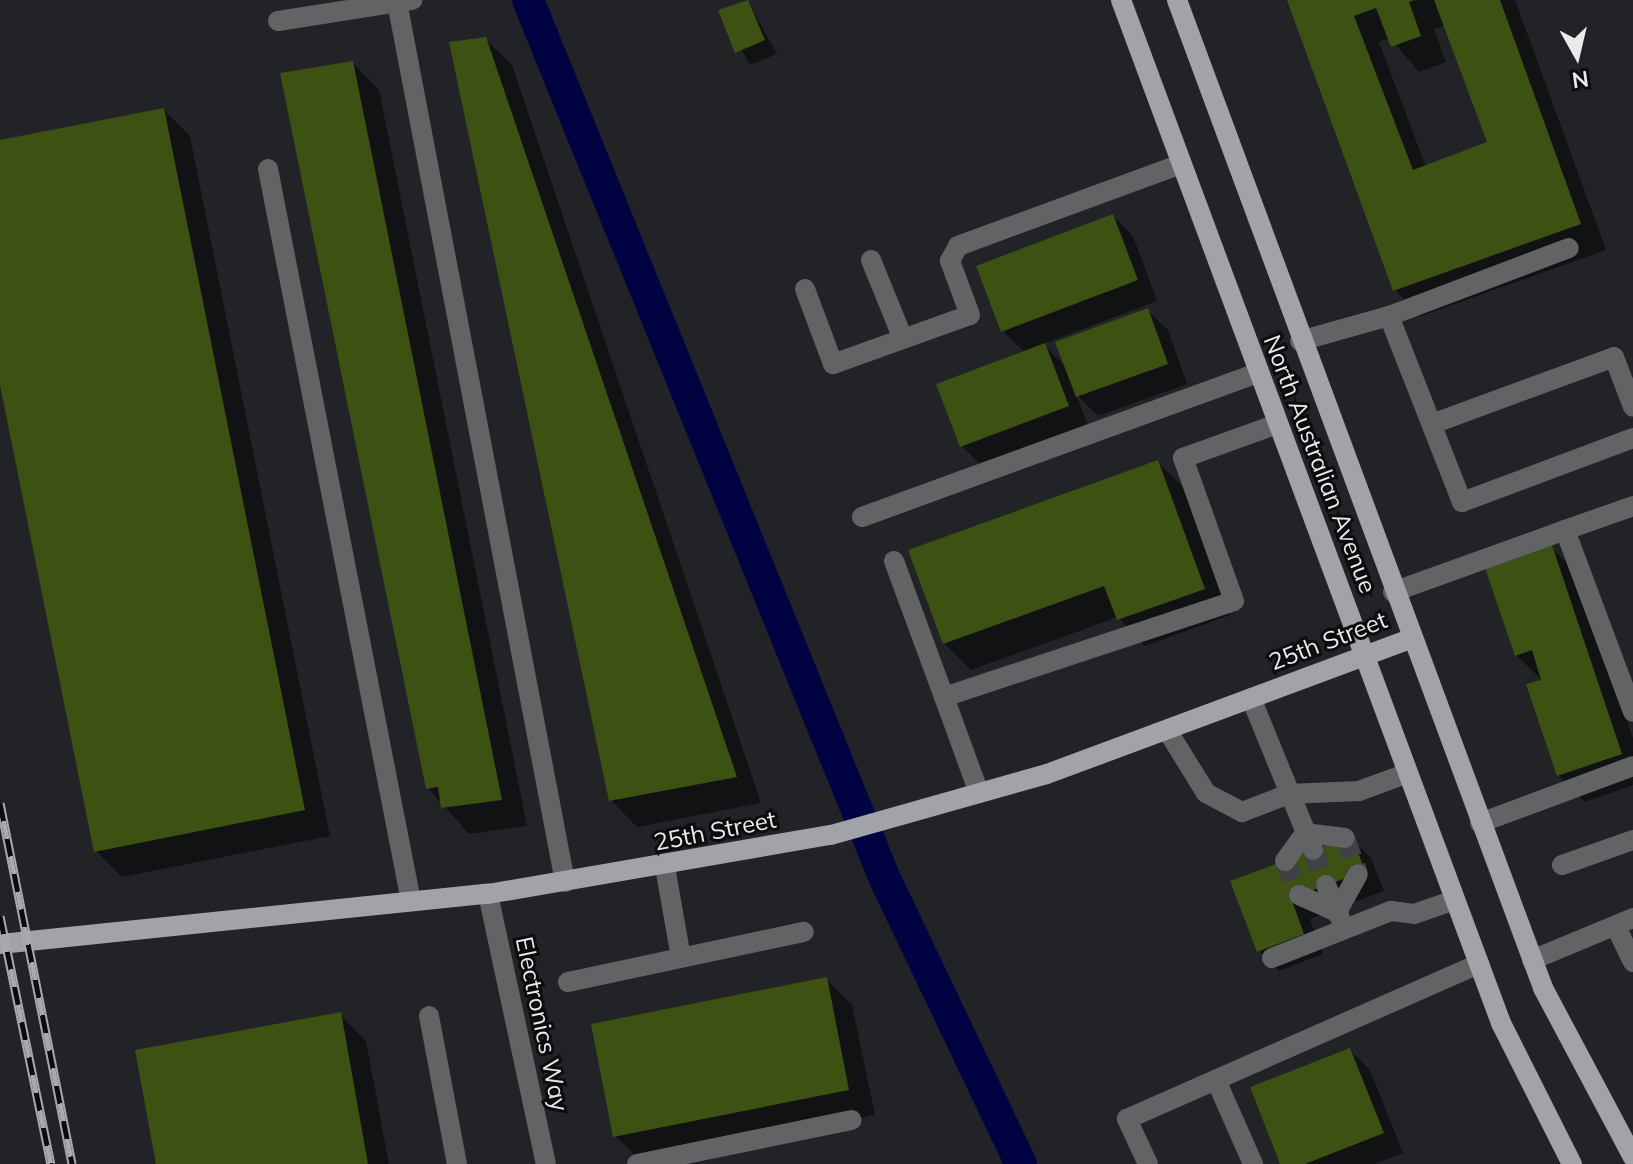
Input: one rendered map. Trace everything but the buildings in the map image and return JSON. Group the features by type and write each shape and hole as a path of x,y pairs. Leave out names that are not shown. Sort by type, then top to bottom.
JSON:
{"main road":[{"name":"North Australian Avenue","path":"1121,0 1479,964 1572,1164"},
{"name":"North Australian Avenue","path":"1177,0 1410,639 1532,960 1633,1157"},
{"name":"25th Street","path":"0,944 488,894 665,867 831,835 979,793 1167,730 1410,639"}],"street":[{"path":"278,21 405,1 565,882"},
{"path":"805,289 833,364 970,315 950,261 958,246 1181,164"},
{"path":"268,169 411,901"},
{"path":"1300,341 1389,316 1569,248"},
{"path":"871,260 903,339"},
{"path":"1389,316 1462,502 1633,438"},
{"path":"1432,424 1614,357 1633,407"},
{"path":"862,517 1258,373"},
{"path":"944,697 1234,601 1183,458 1277,424"},
{"path":"1393,592 1633,506"},
{"path":"1565,530 1633,712"},
{"path":"894,561 979,793"},
{"path":"1251,698 1309,842"},
{"path":"1167,730 1206,793 1242,812 1289,794 1359,791 1408,773"},
{"path":"1480,823 1633,766"},
{"path":"1285,861 1309,842 1345,838"},
{"path":"1562,865 1633,840"},
{"path":"665,867 681,958"},
{"path":"1341,920 1358,874"},
{"path":"1326,885 1341,920"},
{"name":"Electronics Way","path":"488,894 546,1164"},
{"path":"1299,895 1341,920"},
{"path":"1272,958 1341,920 1391,911 1414,914 1455,900"},
{"path":"1532,960 1624,922 1633,962"},
{"path":"568,982 804,932"},
{"path":"1148,1164 1127,1119 1479,964"},
{"path":"429,1016 457,1164"},
{"path":"1216,1080 1253,1164"},
{"path":"637,1164 852,1120"}],"waterway":[{"path":"528,0 885,879 1021,1164"}],"tunnel":[{"path":"1345,838 1358,874"},
{"path":"1313,850 1326,885"},
{"path":"1285,861 1299,895"}],"railway":[{"path":"0,803 72,1164"},
{"path":"0,916 51,1164"}]}
